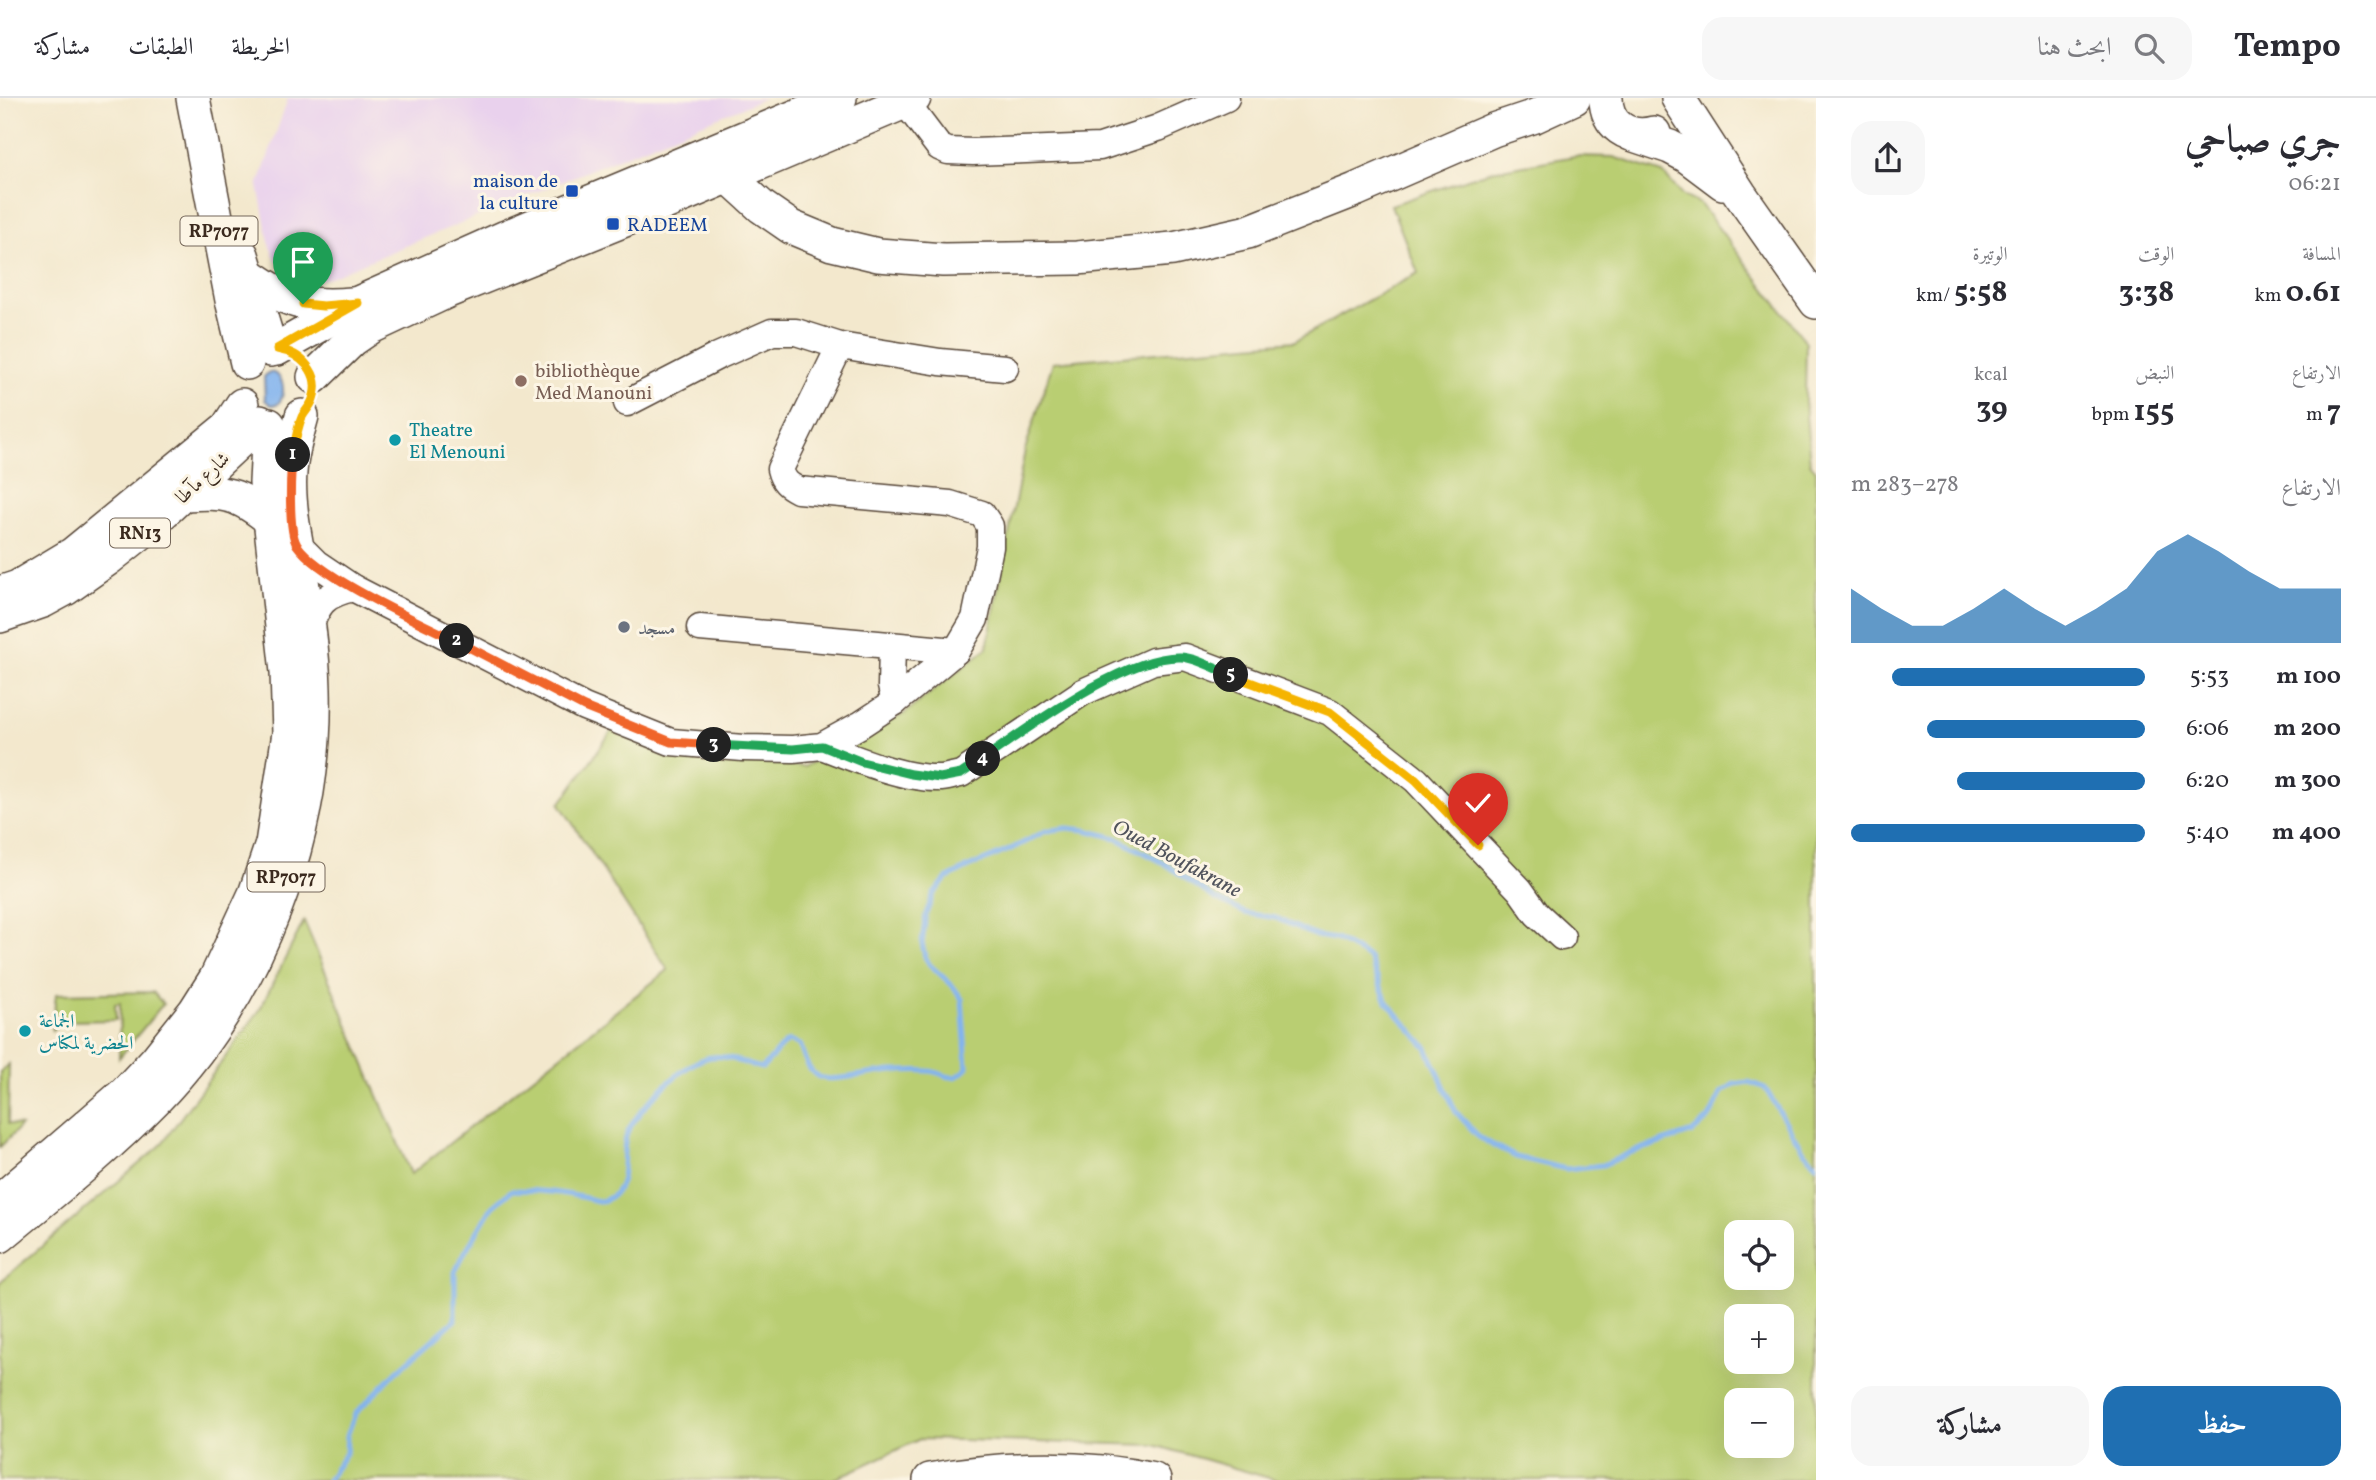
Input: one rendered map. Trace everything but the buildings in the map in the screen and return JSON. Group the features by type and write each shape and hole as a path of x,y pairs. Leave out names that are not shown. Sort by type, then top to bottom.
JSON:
{"main road":[{"name":"RP7077","path":"193,98 232,300 265,354"},
{"name":"RP7077","path":"209,98 235,227 265,354"},
{"path":"314,377 343,348 371,327 721,164 840,98"},
{"path":"721,164 762,207 791,227 832,244 878,254 943,260 1077,258 1173,249 1248,232 1574,98"},
{"path":"1606,98 1607,112 1613,122 1626,132 1652,134 1668,121 1676,98"},
{"path":"1676,98 1816,302"},
{"path":"257,417 239,383 265,354 358,303 506,237 909,100"},
{"path":"1535,116 1598,121 1670,147 1740,194"},
{"path":"248,274 279,296 303,304 323,306 358,303"},
{"path":"265,354 288,350 299,356 308,366 314,377 313,399 302,416"},
{"name":"RP7077","path":"0,1236 109,1144 156,1098 216,1025 238,986 281,894 306,799 313,738 314,688 292,516 290,473 302,416"},
{"name":"RN13","path":"0,593 18,587 73,554 227,428 257,417 280,426 302,416"},
{"name":"RP7077","path":"0,1201 125,1093 156,1060 195,1010 216,978 255,894 272,844 289,733 287,672 272,521 257,417"},
{"name":"شارع مآطا","path":"0,616 43,601 65,589 143,531 183,494 257,417"},
{"path":"183,494 232,494 257,508 272,521"},
{"path":"930,1480 961,1474 1063,1468 1105,1471 1154,1480"}],"street":[{"path":"909,100 939,147 948,151 973,152 1100,147 1158,128 1226,98"},
{"path":"627,403 718,356 772,332 796,332 840,346 940,362 1005,368"},
{"path":"296,544 316,563 353,587 584,707 671,742 743,748 793,749 822,746 895,702 956,651 975,619 990,547 990,526 982,514 950,504 798,490 782,478 780,469 840,346"},
{"path":"308,631 317,606 336,592 353,587"},
{"path":"700,628 956,651"},
{"path":"892,646 891,686 895,702"},
{"path":"822,746 862,762 911,774 940,778 961,774 1083,692 1153,661 1185,657 1330,712 1416,780 1520,890 1537,914 1562,937"}],"shaded area":[{"path":"288,98 765,98 325,279 307,281 294,276 276,260 270,247 258,186"}],"green space":[{"path":"1575,156 1613,157 1663,173 1683,196 1700,204 1806,342 1805,402 1810,463 1816,470 1816,1480 1276,1480 1154,1445 920,1439 833,1480 0,1480 0,1282 160,1146 259,1011 304,921 411,1174 668,970 560,804 614,728 679,752 804,767 904,714 987,648 1025,450 1053,362 1295,341 1418,273 1391,205 1491,171"},
{"path":"153,992 163,1004 119,1058 120,1003 115,1004 116,1020 68,1021 52,1030 56,994"},
{"path":"9,1064 8,1124 21,1126 0,1147 0,1072"}],"water":[{"path":"269,372 278,376 283,385 277,405 271,405 265,400 264,377"}],"waterway":[{"name":"Oued Boufakrane","path":"328,1480 346,1453 347,1436 355,1414 396,1372 455,1320 455,1272 492,1207 512,1190 558,1193 597,1201 607,1199 615,1193 622,1178 625,1139 634,1121 652,1099 688,1067 700,1060 718,1056 762,1068 789,1041 800,1045 806,1063 819,1077 844,1078 895,1071 928,1071 949,1077 962,1073 967,1068 962,999 925,957 922,943 926,914 933,895 946,879 1046,831 1067,828 1116,838 1162,862 1214,898 1245,913 1276,918 1316,936 1336,939 1369,958 1387,1002 1427,1048 1456,1112 1480,1138 1516,1157 1566,1169 1603,1165 1632,1152 1693,1132 1709,1118 1722,1092 1734,1084 1749,1082 1765,1088 1802,1149 1816,1164"}],"place":[{"name":"maison de la culture","path":"572,191"},
{"name":"RADEEM","path":"613,224"},
{"name":"bibliothèque Med Manouni","path":"521,381"},
{"name":"Theatre El Menouni","path":"395,440"},
{"name":"مسجد","path":"624,627"},
{"name":"الجماعة الحضرية لمكناس","path":"25,1031"}],"route":[{"path":"303,304 323,306 358,303 277,349 288,350 299,356 314,377 313,399 302,416 290,473 296,544 316,563 353,587 584,707 671,742 743,748 793,749 822,746 862,762 940,778 961,774 1083,692 1153,661 1185,657 1330,712 1416,780 1478,845"}]}
